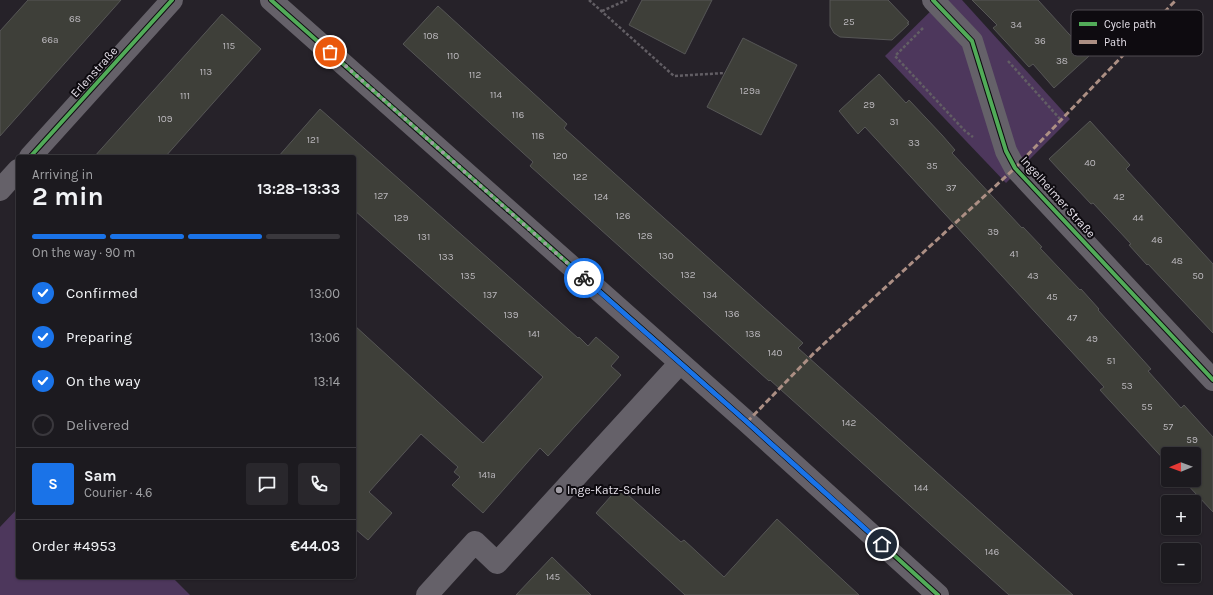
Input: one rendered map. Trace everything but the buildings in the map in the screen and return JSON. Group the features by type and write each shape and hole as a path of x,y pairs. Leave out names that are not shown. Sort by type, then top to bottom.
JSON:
{"street":[{"name":"Erlenstraße","path":"32,155 172,0"},
{"path":"271,0 680,363 938,595"},
{"name":"Ingelheimer Straße","path":"937,5 972,41 1006,151 1016,168 1213,380"},
{"path":"427,595 475,542 497,563 680,363"}],"path":[{"path":"589,0 674,76 725,73"},
{"path":"602,11 627,0"},
{"path":"937,5 895,56 965,131 977,140"},
{"path":"1005,59 1061,120"}],"shaded area":[{"path":"942,0 962,0 1070,119 1006,183 885,56"},
{"path":"16,510 16,579 174,579 190,595 0,595 0,527"}],"marked path":[{"path":"1166,10 1176,0"},
{"path":"747,422 814,353 1015,168 1122,56"}],"cycle path":[{"path":"32,155 172,0"},
{"path":"271,0 747,422 938,595"},
{"path":"933,0 972,41 1006,151 1015,168 1213,380"}],"way so far":[{"path":"330,52 584,278"}],"place":[{"name":"Inge-Katz-Schule","path":"559,490"}],"route":[{"path":"584,278 882,544"}]}
